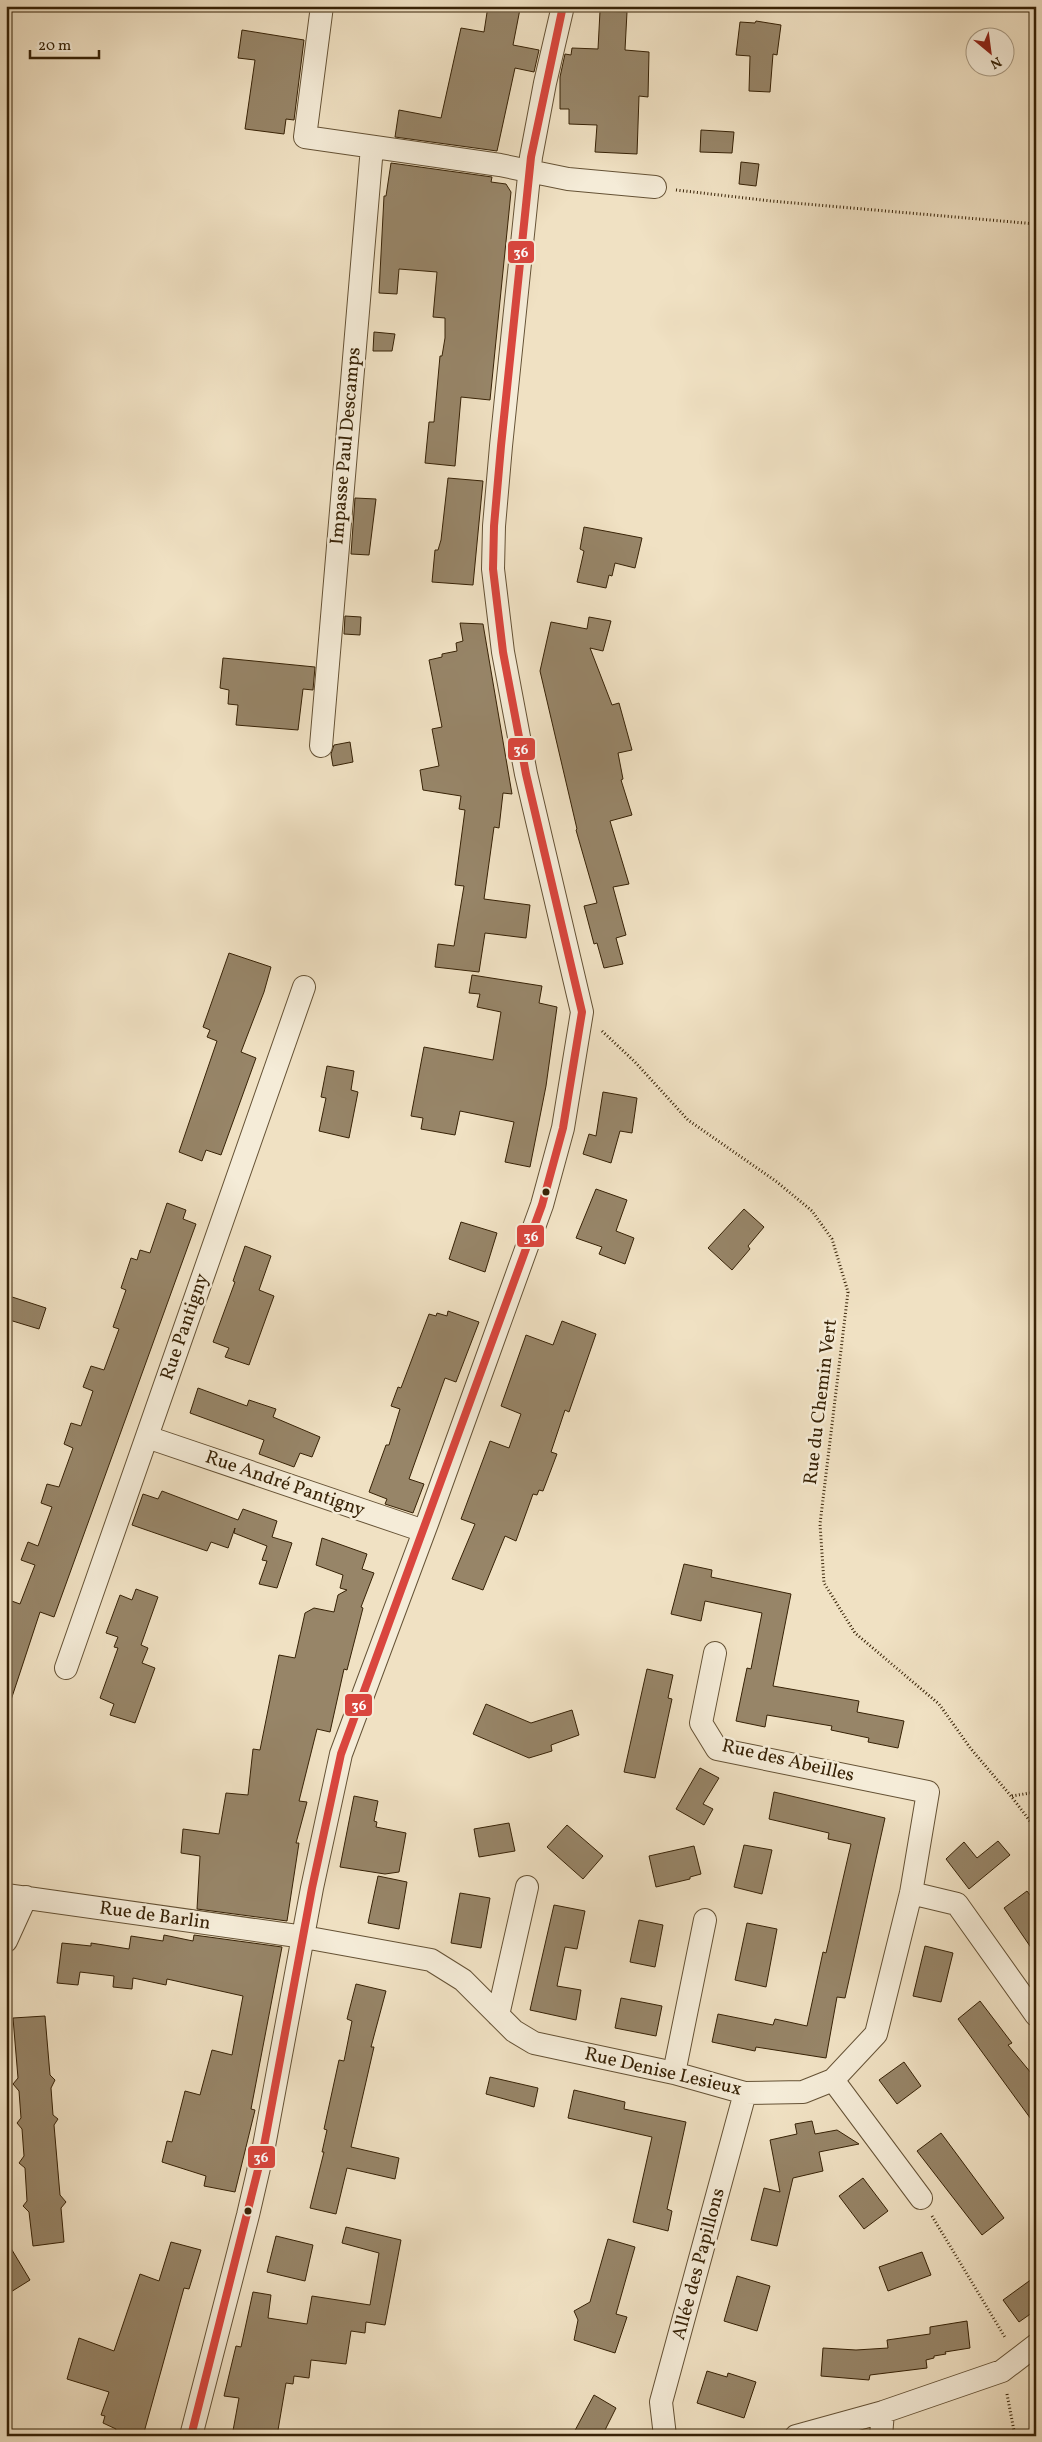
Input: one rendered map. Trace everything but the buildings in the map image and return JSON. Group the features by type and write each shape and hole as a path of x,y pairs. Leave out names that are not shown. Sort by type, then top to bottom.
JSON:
{"street":[{"path":"322,6 305,137 500,165 568,179 656,187"},
{"path":"191,2436 248,2215 341,1754 424,1531 551,1176 563,1128 582,1012 523,756 503,652 493,569 494,526 534,138 563,6"},
{"name":"Impasse Paul Descamps","path":"321,746 372,147"},
{"name":"Rue Pantigny","path":"66,1668 304,987"},
{"name":"Rue André Pantigny","path":"147,1437 424,1531"},
{"name":"Rue des Abeilles","path":"715,1653 701,1723 717,1749 928,1792"},
{"name":"Rue Denise Lesieux","path":"304,1937 431,1960 463,1980 514,2031 534,2043 674,2074 745,2093 803,2092 833,2080 876,2034 911,1893 928,1792"},
{"path":"498,2014 528,1887"},
{"path":"911,1893 957,1904 1036,2014"},
{"path":"6,1942 9,1939 16,1896"},
{"name":"Rue de Barlin","path":"16,1896 304,1937"},
{"path":"674,2074 705,1920"},
{"path":"833,2080 922,2198"},
{"name":"Allée des Papillons","path":"664,2436 661,2402 745,2093"},
{"path":"796,2436 882,2412 1010,2365 1036,2345"},
{"path":"880,2436 882,2412"}],"path":[{"path":"656,187 771,201 1036,224"},
{"name":"Rue du Chemin Vert","path":"582,1012 635,1062 688,1120 777,1182 812,1211 832,1240 848,1292 820,1524 824,1583 855,1634 939,1704 971,1749 1036,1829"},
{"path":"1011,1796 1036,1792"},
{"path":"922,2198 1010,2365 1016,2436"}],"transit line":[{"name":"36","path":"191,2436 264,2146 312,1888 341,1754 542,1205 563,1128 582,1012 526,774 503,652 493,569 494,526 501,446 531,157 563,6"}]}
